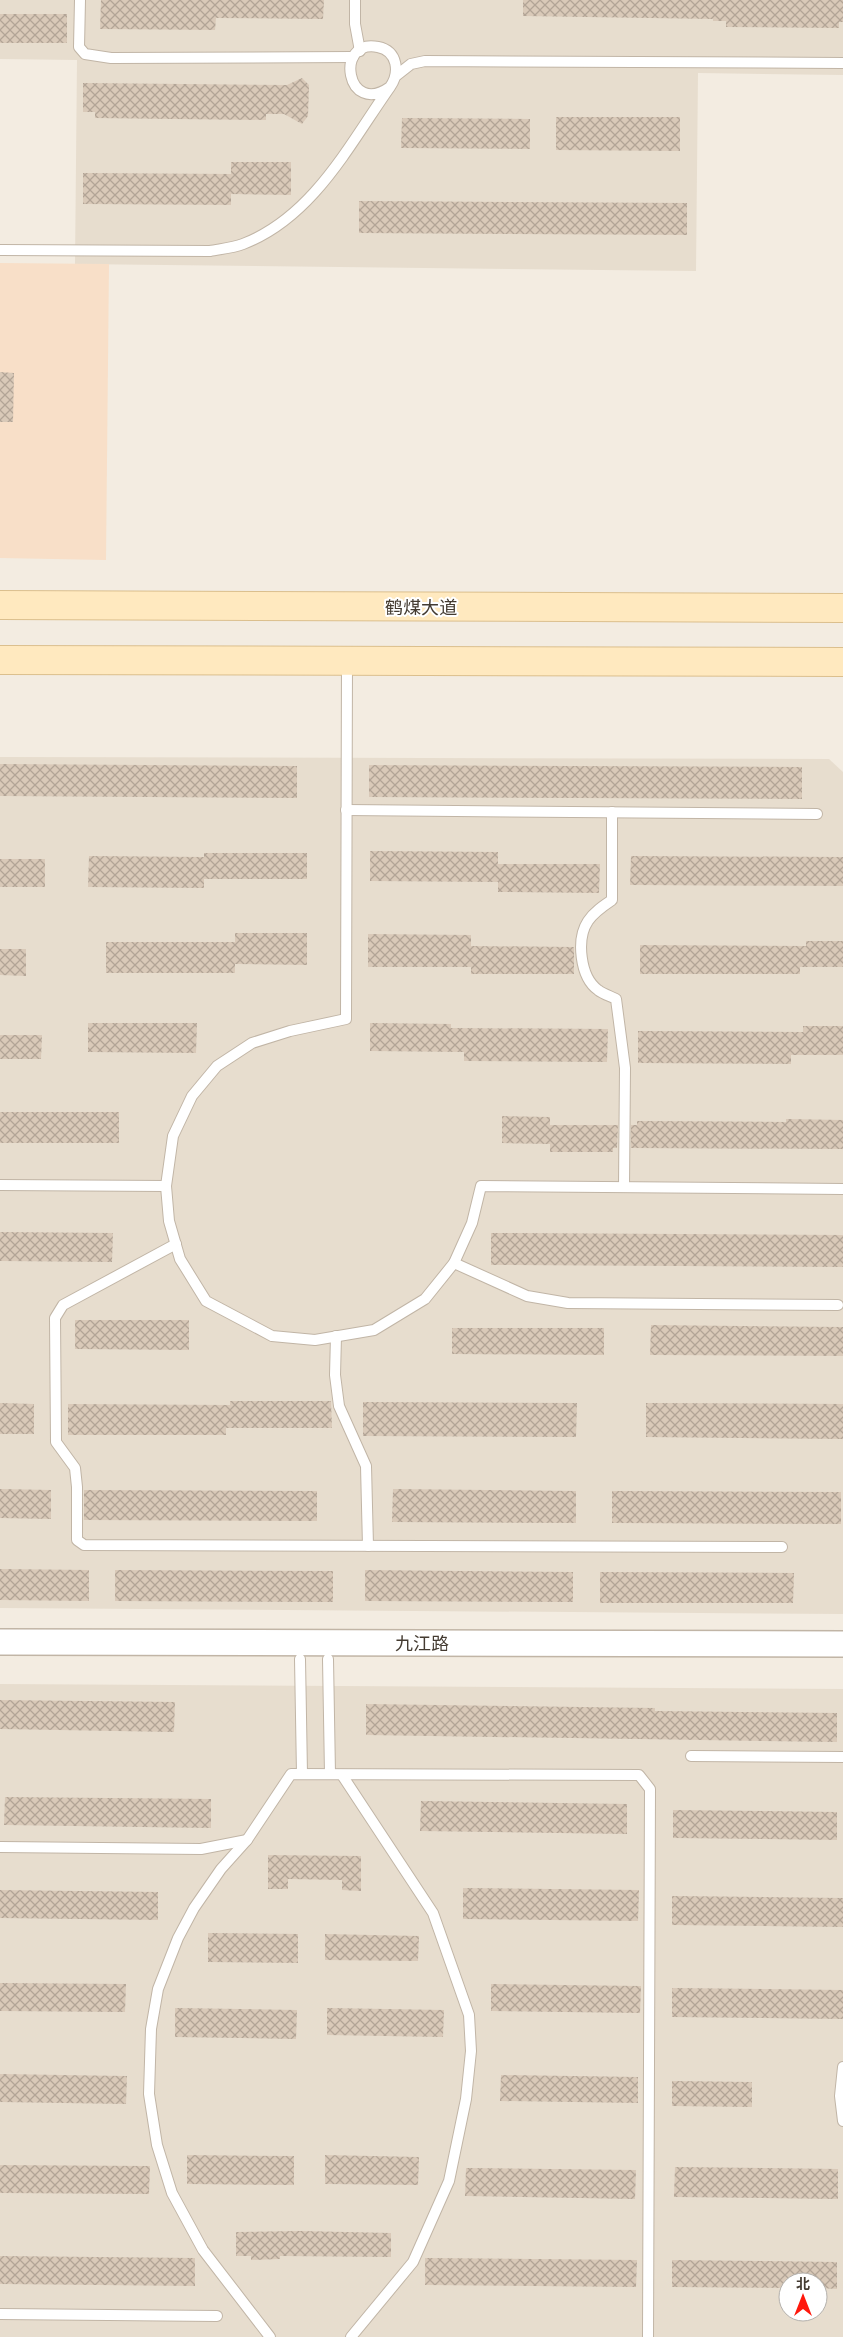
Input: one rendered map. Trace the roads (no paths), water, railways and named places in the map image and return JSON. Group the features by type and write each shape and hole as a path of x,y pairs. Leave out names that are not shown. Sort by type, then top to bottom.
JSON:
{"main road":[{"name":"鹤煤大道","path":"0,605 843,608"},
{"path":"0,660 843,662"}],"street":[{"name":"九江路","path":"0,1642 843,1644"},
{"name":"九江路","path":"0,1659 843,1660"}],"lane":[{"path":"80,0 79,47 85,54 110,58 357,54 372,47 386,50 395,60 396,75"},
{"path":"355,0 357,54 349,72 355,86 369,94 376,94 390,87"},
{"path":"0,250 210,251 243,244 278,224 302,207 319,188 390,87 396,75 411,64 426,61 843,63"},
{"path":"346,661 346,1019 290,1031 252,1043 217,1066 192,1096 173,1136 166,1186 169,1221 180,1259 206,1301 272,1336 315,1340 374,1330 424,1299 454,1263 472,1222 481,1186 843,1189"},
{"path":"346,810 817,814"},
{"path":"612,812 612,900 600,908 587,922 582,939 582,959 587,976 597,989 616,1000 625,1068 624,1187"},
{"path":"0,1185 166,1186"},
{"path":"176,1244 63,1305 55,1318 56,1442 75,1468 77,1540 84,1545 782,1547"},
{"path":"454,1263 527,1296 568,1303 838,1306"},
{"path":"336,1336 335,1375 339,1406 366,1466 368,1546"},
{"path":"300,1659 302,1774"},
{"path":"328,1659 330,1774"},
{"path":"691,1756 843,1757"},
{"path":"270,2337 202,2250 172,2193 157,2144 149,2094 151,2030 158,1989 178,1938 194,1908 221,1870 247,1840 291,1774 639,1775 650,1789 648,2337"},
{"path":"342,1775 434,1913 470,2015 471,2051 466,2099 449,2181 413,2262 351,2337"},
{"path":"0,1847 201,1849 247,1840"},
{"path":"843,2067 843,2121"},
{"path":"0,2314 217,2316"}]}
